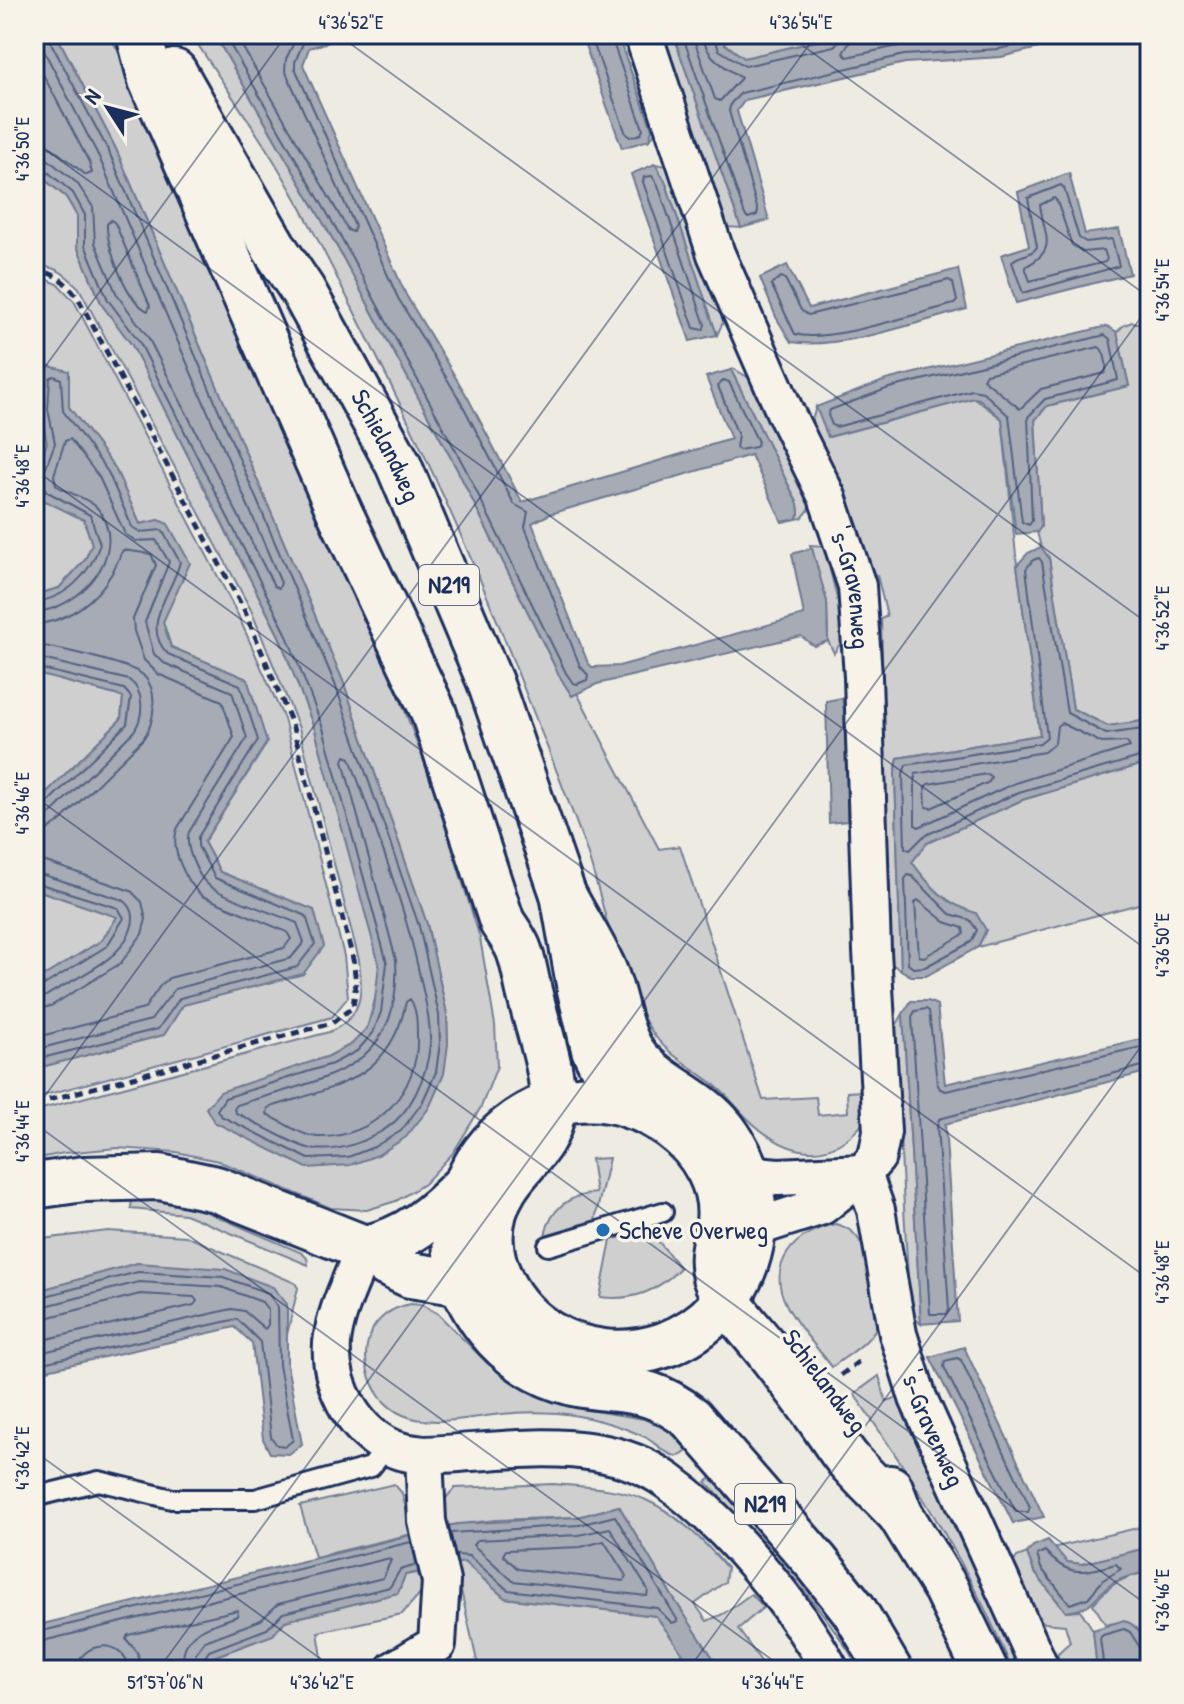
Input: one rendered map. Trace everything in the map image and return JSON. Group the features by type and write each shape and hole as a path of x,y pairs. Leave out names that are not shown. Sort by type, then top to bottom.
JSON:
{"main road":[{"name":"Schielandweg","path":"140,34 171,65 275,249 303,291 398,464 490,682 563,894 594,1049 609,1080 633,1107"},
{"name":"Schielandweg","path":"140,34 157,94 340,513 433,711 502,922 519,949 552,1089 553,1105"},
{"name":"Schielandweg","path":"563,894 605,973 621,1027 632,1051 650,1071 695,1101 715,1120 731,1142 746,1174"},
{"name":"Schielandweg","path":"502,922 498,961 522,1079 520,1100 505,1130"},
{"name":"N219","path":"727,1298 716,1278 712,1258 720,1210 712,1175 697,1152 671,1127 633,1107 593,1100 553,1105 527,1114 505,1130 484,1152 466,1184 454,1238 463,1283 472,1304 490,1331 520,1359 557,1378 651,1394 691,1418 844,1598 889,1670"},
{"name":"N219","path":"517,1307 496,1272 491,1229 498,1201 513,1177 538,1148 549,1127 553,1105"},
{"name":"N219","path":"463,1283 491,1290 517,1307 537,1326 560,1340 586,1349 614,1353 642,1351 683,1336 707,1319 727,1298 741,1275 752,1244 755,1215 746,1174 729,1169 697,1152"},
{"path":"34,1186 84,1179 160,1177 216,1189 364,1248 410,1275 463,1283"},
{"path":"364,1248 384,1245 411,1230 436,1213 466,1184"},
{"name":"Schielandweg","path":"752,1244 754,1277 762,1294 873,1445 900,1514 946,1589 985,1670"},
{"name":"Schielandweg","path":"727,1298 807,1400 849,1460 900,1514"}],"street":[{"name":"'s-Gravenweg","path":"643,34 716,254 785,412 827,497 857,586 882,1132 877,1157 863,1173 822,1206 763,1225 752,1244"},
{"name":"'s-Gravenweg","path":"863,1173 876,1210 898,1334 918,1398 1041,1670"},
{"path":"746,1174 778,1177 863,1173"},
{"path":"364,1248 332,1342 334,1375 351,1413 366,1430 388,1446 424,1455 569,1448 610,1455 645,1468 696,1504 746,1555 777,1590 830,1670"},
{"path":"394,1670 437,1644 441,1581 427,1521 424,1455"}],"lane":[{"path":"548,1246 663,1212"},
{"path":"34,1497 99,1481 172,1499 255,1499 371,1467 388,1446"}],"path":[{"path":"34,271 46,271 63,279 77,296 245,612 292,724 353,959 356,982 353,1007 332,1023 34,1104"}],"shaded area":[{"path":"56,34 109,34 143,98 380,644 430,778 480,938 495,1025 497,1066 481,1107 453,1153 424,1184 396,1201 367,1210 331,1208 218,1161 176,1152 117,1148 34,1159 34,1111 329,1032 354,1012 361,983 359,960 299,728 251,610 79,288 60,271 34,266 34,171 66,197 77,216 77,246 102,305 132,345 279,636 315,730 379,964 378,988 367,1028 352,1044 329,1056 448,1044 447,1014 427,924 343,681 116,149"},
{"path":"191,34 214,34 335,243 458,471 560,677 572,696 577,693 659,849 680,846 763,1100 816,1097 818,1115 848,1112 847,1092 862,1091 864,1122 836,1146 806,1151 776,1141 761,1131 718,1088 669,1051 642,1015 614,946 569,802 480,579 443,496 298,202"},
{"path":"617,34 627,34 660,127 649,140 651,129"},
{"path":"659,34 673,34 741,228 727,227"},
{"path":"719,34 847,34 744,58 725,44"},
{"path":"655,164 673,167 725,318 717,335 665,181"},
{"path":"41,277 58,284 74,301 238,615 284,719 344,956 348,997 332,1017 34,1098 34,1069 164,1035 183,1005 303,974 314,910 220,872 204,842 267,743 247,679 171,647 163,622 159,520 140,524 115,468 69,407 69,371 40,389 40,409 47,443 37,469 84,520 92,544 85,560 59,588 34,595 34,279"},
{"path":"1132,322 1147,325 1150,331 1150,720 1108,726 1073,709 1049,558 1041,547 1037,532 1041,527 1035,420 1047,406 1129,386 1117,332"},
{"path":"731,370 754,381 810,501 808,511 802,518 796,519 798,504"},
{"path":"974,398 1002,419 1017,565 1040,735 898,758 895,773 901,970 890,963 881,619 887,616 877,575 873,574 849,508 811,424 816,407 829,437"},
{"path":"810,545 824,546 839,606 842,641 834,653 828,641 827,602"},
{"path":"34,673 123,697 121,719 34,805"},
{"path":"1150,762 1150,901 978,947 986,930 937,891 912,862 927,843 1022,800"},
{"path":"34,889 118,917 103,940 34,982"},
{"path":"903,1014 921,1324 910,1314 894,1029"},
{"path":"609,1158 595,1220 545,1235 552,1217 563,1205 596,1193 591,1159"},
{"path":"132,1198 174,1202 200,1209 302,1253 308,1265 185,1214 131,1209"},
{"path":"836,1224 852,1232 862,1245 879,1320 866,1341 832,1367 787,1306 780,1277 782,1264 797,1242 821,1228"},
{"path":"660,1226 656,1238 680,1268 644,1293 623,1298 600,1297 611,1240"},
{"path":"108,1231 186,1236 295,1283 298,1288 286,1339 287,1304 137,1263 34,1292 34,1240"},
{"path":"411,1304 422,1305 437,1313 487,1363 535,1395 576,1408 644,1419 674,1433 691,1447 680,1456 672,1455 634,1432 569,1414 502,1414 428,1421 396,1411 383,1400 372,1383 366,1353 370,1335 381,1318 392,1310"},
{"path":"879,1376 886,1401 899,1397 946,1504 1027,1670 1012,1670 961,1562 899,1460 854,1394"},
{"path":"716,1474 792,1561 873,1670 860,1670 808,1595 706,1482"},
{"path":"394,1484 402,1493 412,1534 315,1557 300,1506"},
{"path":"553,1484 624,1492 658,1506 690,1530 727,1568 725,1582 695,1604 707,1621 723,1614 751,1594 764,1607 738,1629 767,1670 721,1670 672,1596 619,1506 578,1517 495,1520 445,1526 443,1505 455,1488"},
{"path":"1150,1525 1150,1547 1082,1564 1067,1562 1052,1548"},
{"path":"1027,1553 1034,1572 1066,1612 1081,1611 1093,1630 1097,1670 1057,1670 1058,1653 1070,1642 1065,1625 1045,1623 1039,1619 1013,1563 1017,1557"},
{"path":"464,1562 505,1598 657,1616 694,1670 479,1670 455,1564"},
{"path":"1150,1571 1150,1649 1133,1625 1123,1622 1106,1625 1093,1604 1118,1582"},
{"path":"418,1573 423,1590 402,1614 318,1632 324,1670 215,1670 213,1657 273,1635 285,1621 398,1593 405,1575"}],"water":[{"path":"34,34 56,34 116,149 343,681 427,924 447,1014 448,1044 444,1074 429,1108 406,1137 378,1155 350,1165 307,1168 214,1122 206,1108 220,1092 329,1056 352,1044 367,1028 374,1009 379,964 315,730 279,636 132,345 102,305 77,246 77,216 66,197 34,171"},
{"path":"214,34 356,34 309,48 303,65 406,295 468,398 522,502 731,439 706,377 731,370 798,504 799,514 796,519 782,522 751,455 550,514 532,523 592,667 619,666 804,615 792,554 812,548 827,602 828,641 814,646 801,636 597,684 572,696 458,471 335,243"},
{"path":"581,34 617,34 652,129 649,140 622,148"},
{"path":"673,34 719,34 725,44 744,58 847,34 1098,34 1001,57 905,63 745,100 737,111 769,220 741,228"},
{"path":"655,164 665,181 717,335 690,341 631,174"},
{"path":"1069,173 1085,234 1119,229 1130,274 1016,303 1001,255 1029,246 1018,192"},
{"path":"787,265 809,308 958,269 967,309 855,339 791,342 776,317 760,278"},
{"path":"1107,326 1117,332 1129,386 1047,406 1035,420 1041,527 1037,532 1016,534 1002,419 979,399 828,437 816,407 886,380"},
{"path":"45,365 69,371 69,407 115,468 140,524 159,520 168,524 190,563 163,622 171,647 247,679 267,742 204,842 220,872 314,910 324,946 303,974 183,1005 164,1035 34,1069 34,982 102,940 117,917 34,889 34,805 121,719 123,697 34,673 34,595 59,588 85,560 92,544 84,520 39,498 37,469 47,443 40,409"},
{"path":"1041,547 1049,558 1073,709 1108,726 1150,720 1150,762 1022,800 927,843 912,862 940,894 976,913 986,930 978,947 926,976 911,976 901,970 895,773 898,758 1040,735 1017,565 1028,553"},
{"path":"842,698 847,728 847,821 829,823 826,701"},
{"path":"911,1001 928,1001 937,1005 945,1084 1150,1037 1150,1071 945,1124 958,1321 921,1324 903,1014"},
{"path":"137,1263 225,1269 273,1287 287,1304 287,1365 302,1444 289,1454 270,1453 263,1439 252,1343 235,1327 34,1373 34,1292"},
{"path":"964,1347 1044,1517 1013,1523 930,1357"},
{"path":"619,1506 672,1596 721,1670 694,1670 656,1616 505,1598 464,1562 405,1575 398,1593 285,1621 273,1635 213,1657 215,1670 192,1670 191,1667 179,1670 114,1670 107,1663 80,1670 34,1670 34,1626 457,1524 578,1517"},
{"path":"1048,1540 1067,1562 1082,1564 1150,1547 1150,1571 1117,1581 1086,1606 1066,1612 1034,1571 1027,1553 1033,1546"},
{"path":"1124,1620 1142,1634 1149,1654 1150,1670 1097,1670 1093,1630"}],"place":[{"name":"Scheve Overweg","path":"603,1230"}]}
